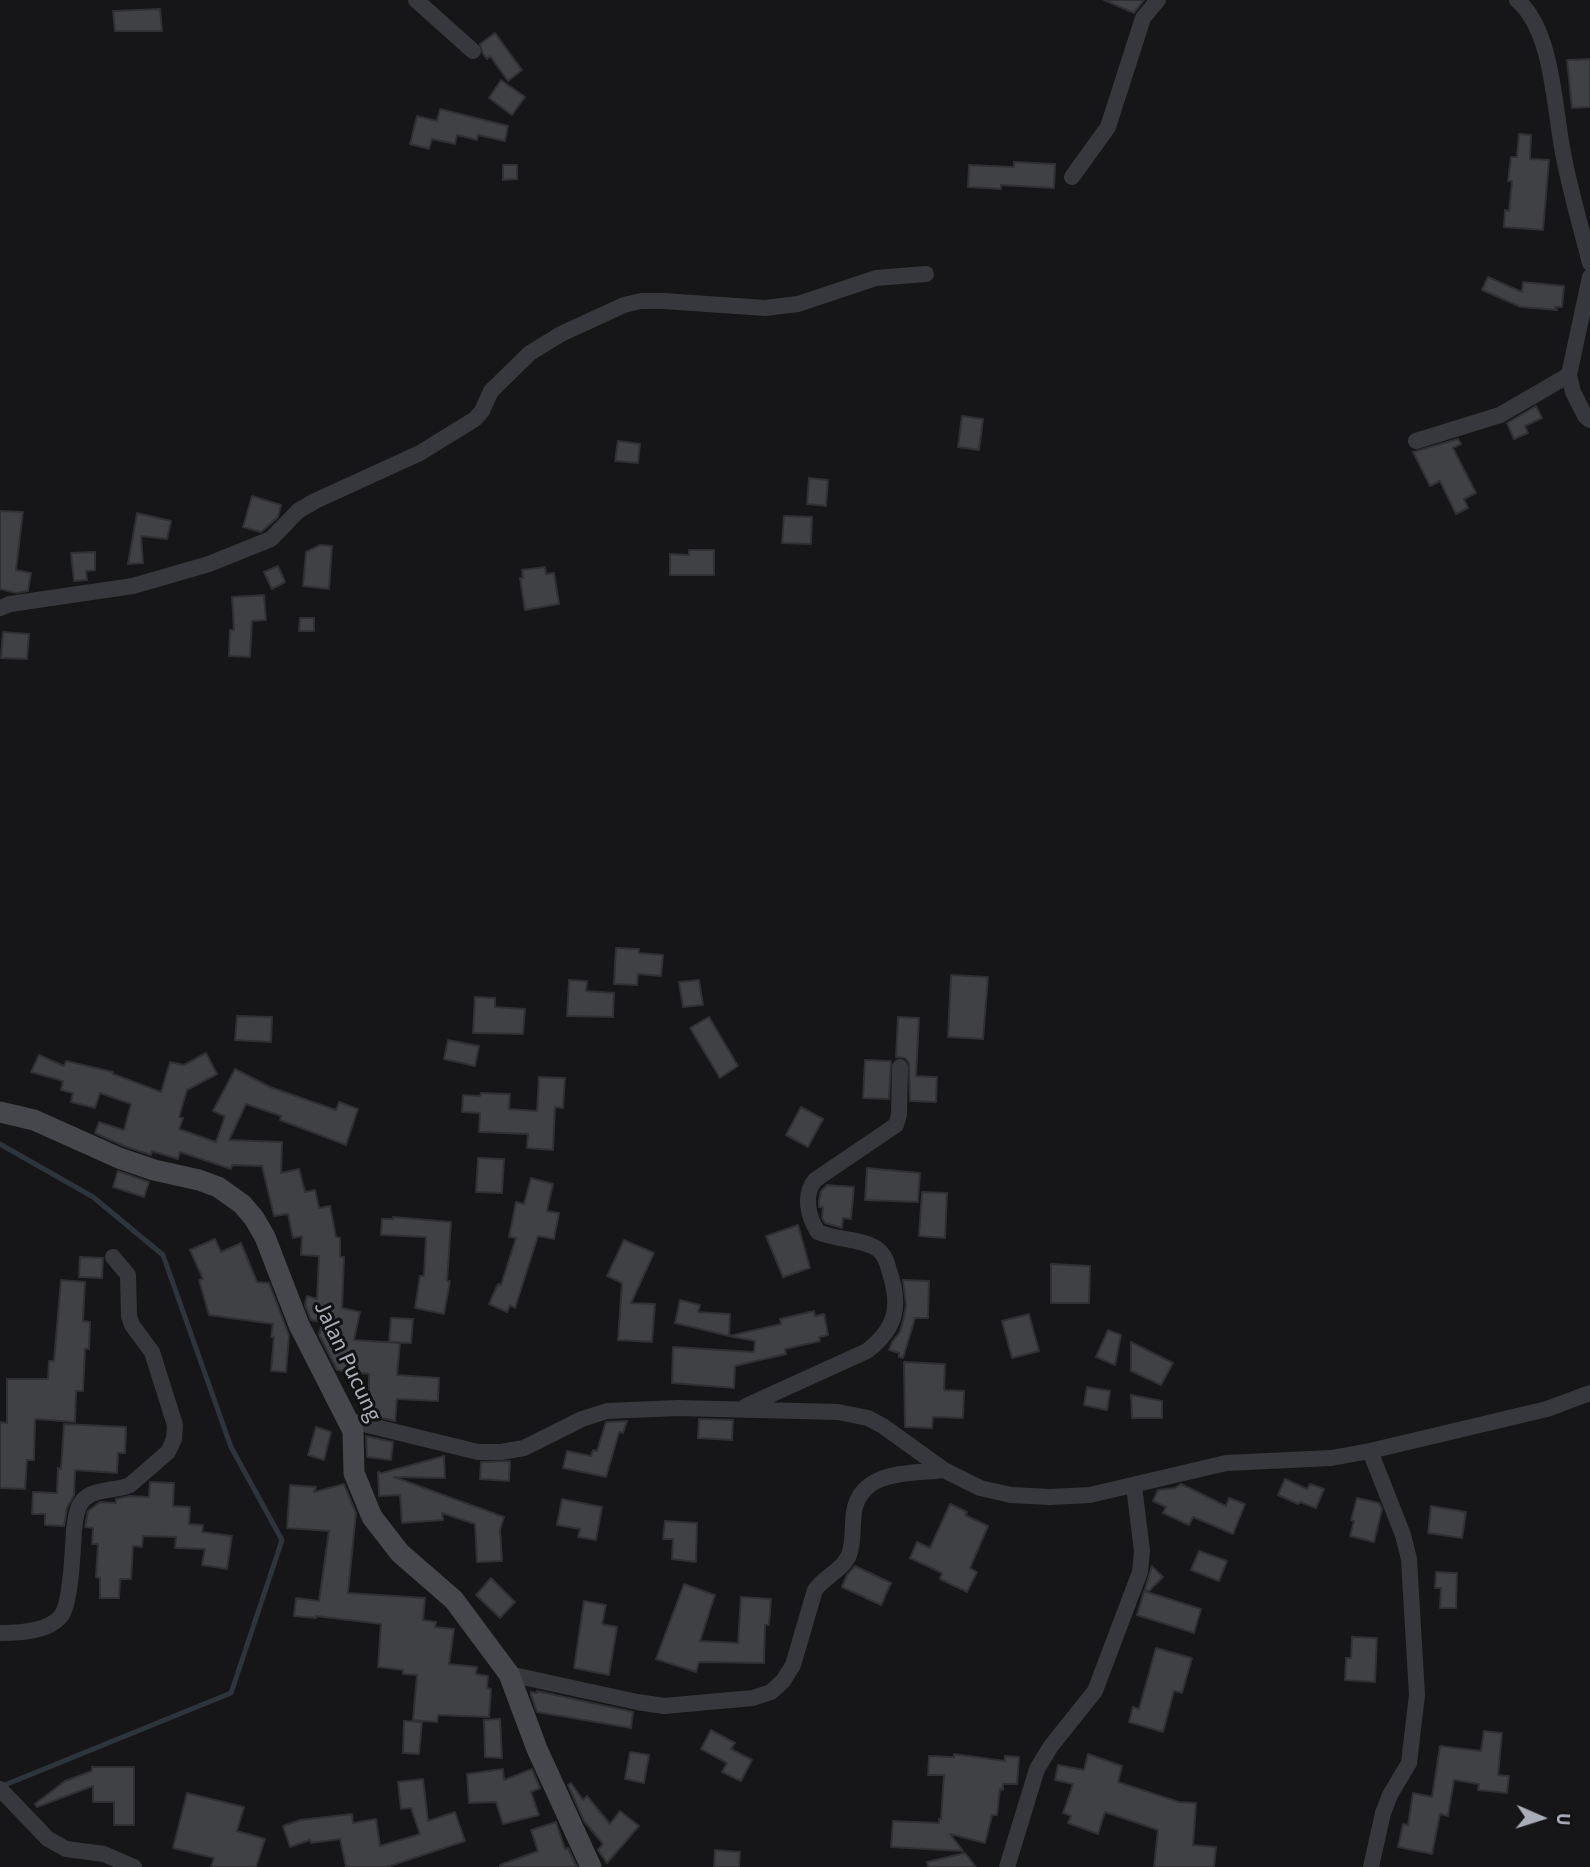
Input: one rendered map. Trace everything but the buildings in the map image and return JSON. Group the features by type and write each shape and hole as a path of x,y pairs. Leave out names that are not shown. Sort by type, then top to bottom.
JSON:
{"main road":[{"name":"Jalan Pucung","path":"0,1112 34,1120 119,1158 218,1187 242,1204 254,1218 265,1237 299,1325 354,1436 356,1479 372,1517 400,1553 454,1600 509,1674 537,1749 592,1867"}],"street":[{"path":"416,0 473,51"},
{"path":"1072,177 1108,127 1143,18 1158,0"},
{"path":"1517,0 1528,9 1541,33 1563,156 1590,263"},
{"path":"0,608 10,604 133,586 209,564 271,539 306,506 420,453 475,419 482,411 491,391 530,353 561,334 624,305 641,301 664,301 780,307 798,304 876,278 926,274"},
{"path":"1590,277 1569,375 1573,392 1585,416 1590,420"},
{"path":"1416,441 1500,415 1569,375"},
{"path":"741,1408 867,1351 880,1341 893,1321 895,1289 883,1254 873,1246 818,1232 807,1200 810,1186 815,1180 896,1125 899,1115 900,1067"},
{"path":"0,1633 18,1633 47,1626 61,1617 68,1592 76,1510 86,1496 95,1492 123,1489 130,1485 168,1452 174,1440 175,1425 152,1352 132,1325 129,1315 128,1275 113,1258"},
{"path":"347,1420 478,1452 501,1452 524,1448 582,1419 607,1411 741,1408 838,1412 869,1418 944,1470 980,1488 1011,1496 1072,1497 1134,1486 1226,1463 1331,1458 1370,1451 1547,1409 1590,1393"},
{"path":"1370,1451 1403,1535 1409,1559 1417,1695 1409,1763 1383,1813 1371,1867"},
{"path":"509,1674 664,1706 754,1698 771,1692 783,1681 793,1665 815,1590 820,1582 841,1567 849,1556 855,1509 860,1494 868,1484 882,1478 944,1470"},
{"path":"1007,1867 1037,1769 1051,1746 1095,1691 1140,1572 1142,1551 1134,1486"},
{"path":"0,1789 57,1846 104,1854 134,1867"}],"waterway":[{"path":"0,1144 93,1197 163,1255 231,1447 282,1540 231,1693 0,1787"}]}
